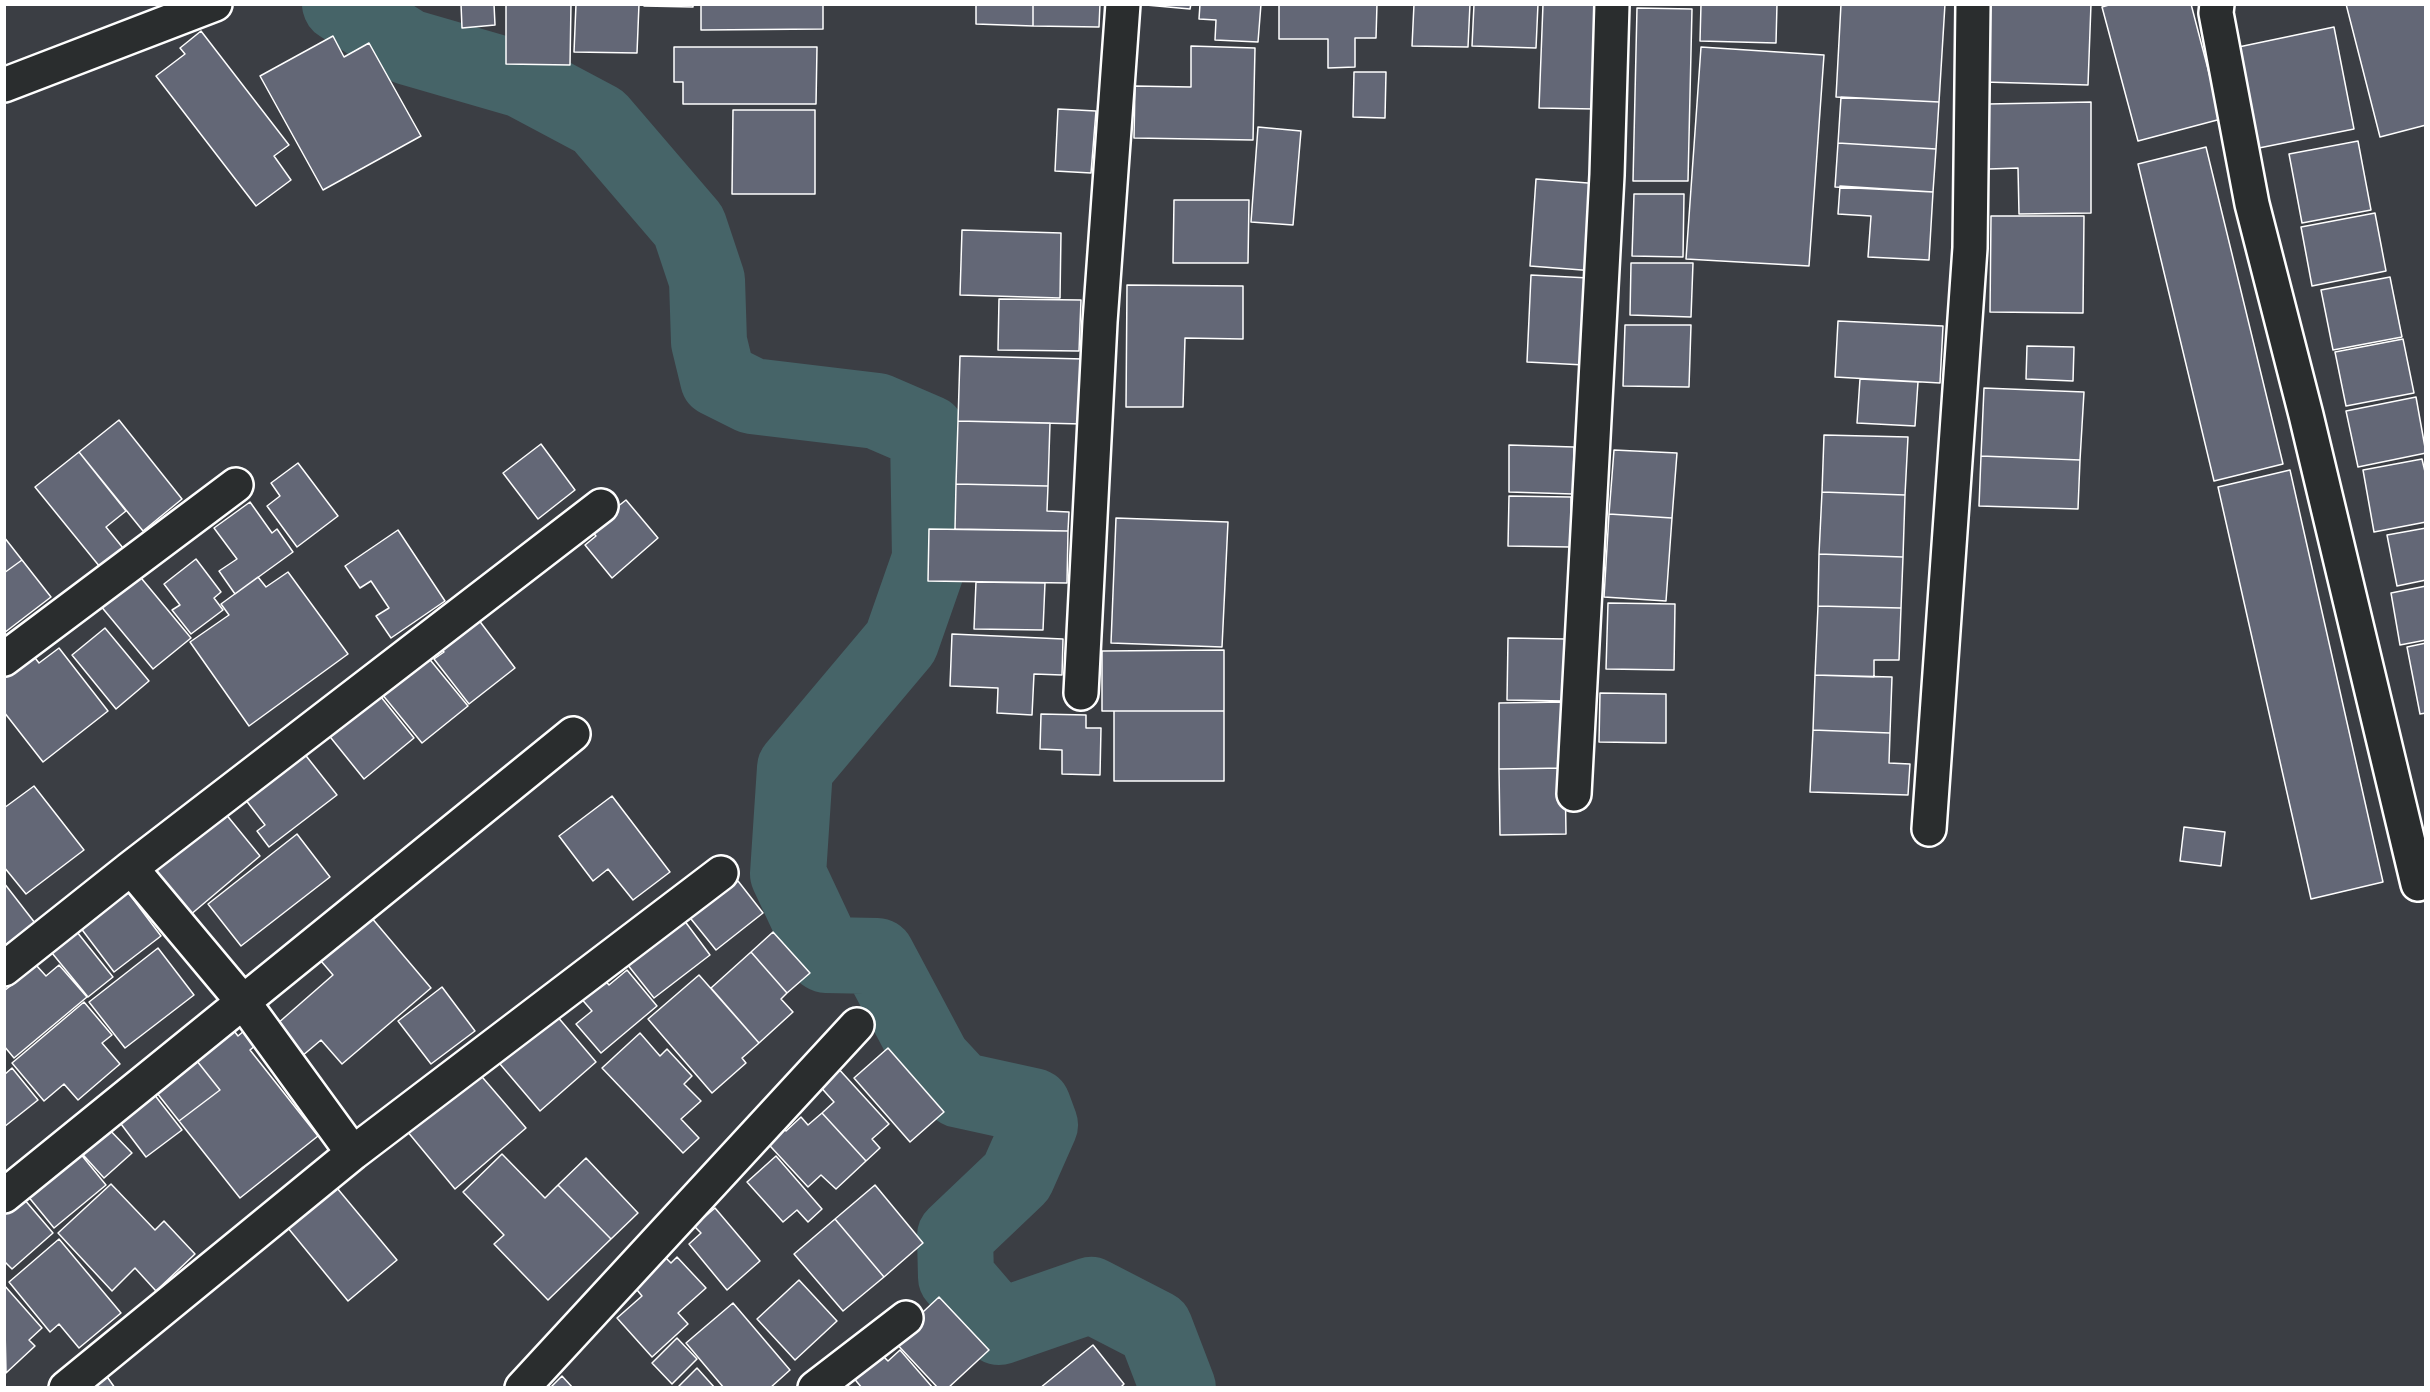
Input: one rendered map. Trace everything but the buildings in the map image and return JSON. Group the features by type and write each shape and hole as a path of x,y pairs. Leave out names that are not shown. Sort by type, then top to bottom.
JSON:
{"street":[{"path":"4,85 215,4"},
{"path":"1082,693 1100,333 1123,4"},
{"path":"1574,794 1607,175 1612,4"},
{"path":"1929,829 1970,248 1973,4"},
{"path":"2217,4 2216,13 2252,204 2306,415 2418,884"},
{"path":"4,658 236,485"},
{"path":"4,969 601,506"},
{"path":"4,1196 573,734"},
{"path":"132,868 244,1003 353,1153"},
{"path":"66,1388 353,1153 721,873"},
{"path":"522,1388 857,1025"},
{"path":"815,1388 906,1318"}],"waterway":[{"path":"340,4 408,47 522,80 599,121 689,226 707,280 709,342 718,379 752,396 877,411 928,433 930,559 901,642 795,768 788,874 826,955 877,956 933,1061 960,1090 1033,1106 1040,1125 1017,1177 955,1236 956,1277 999,1327 1091,1295 1155,1328 1178,1388"}]}
